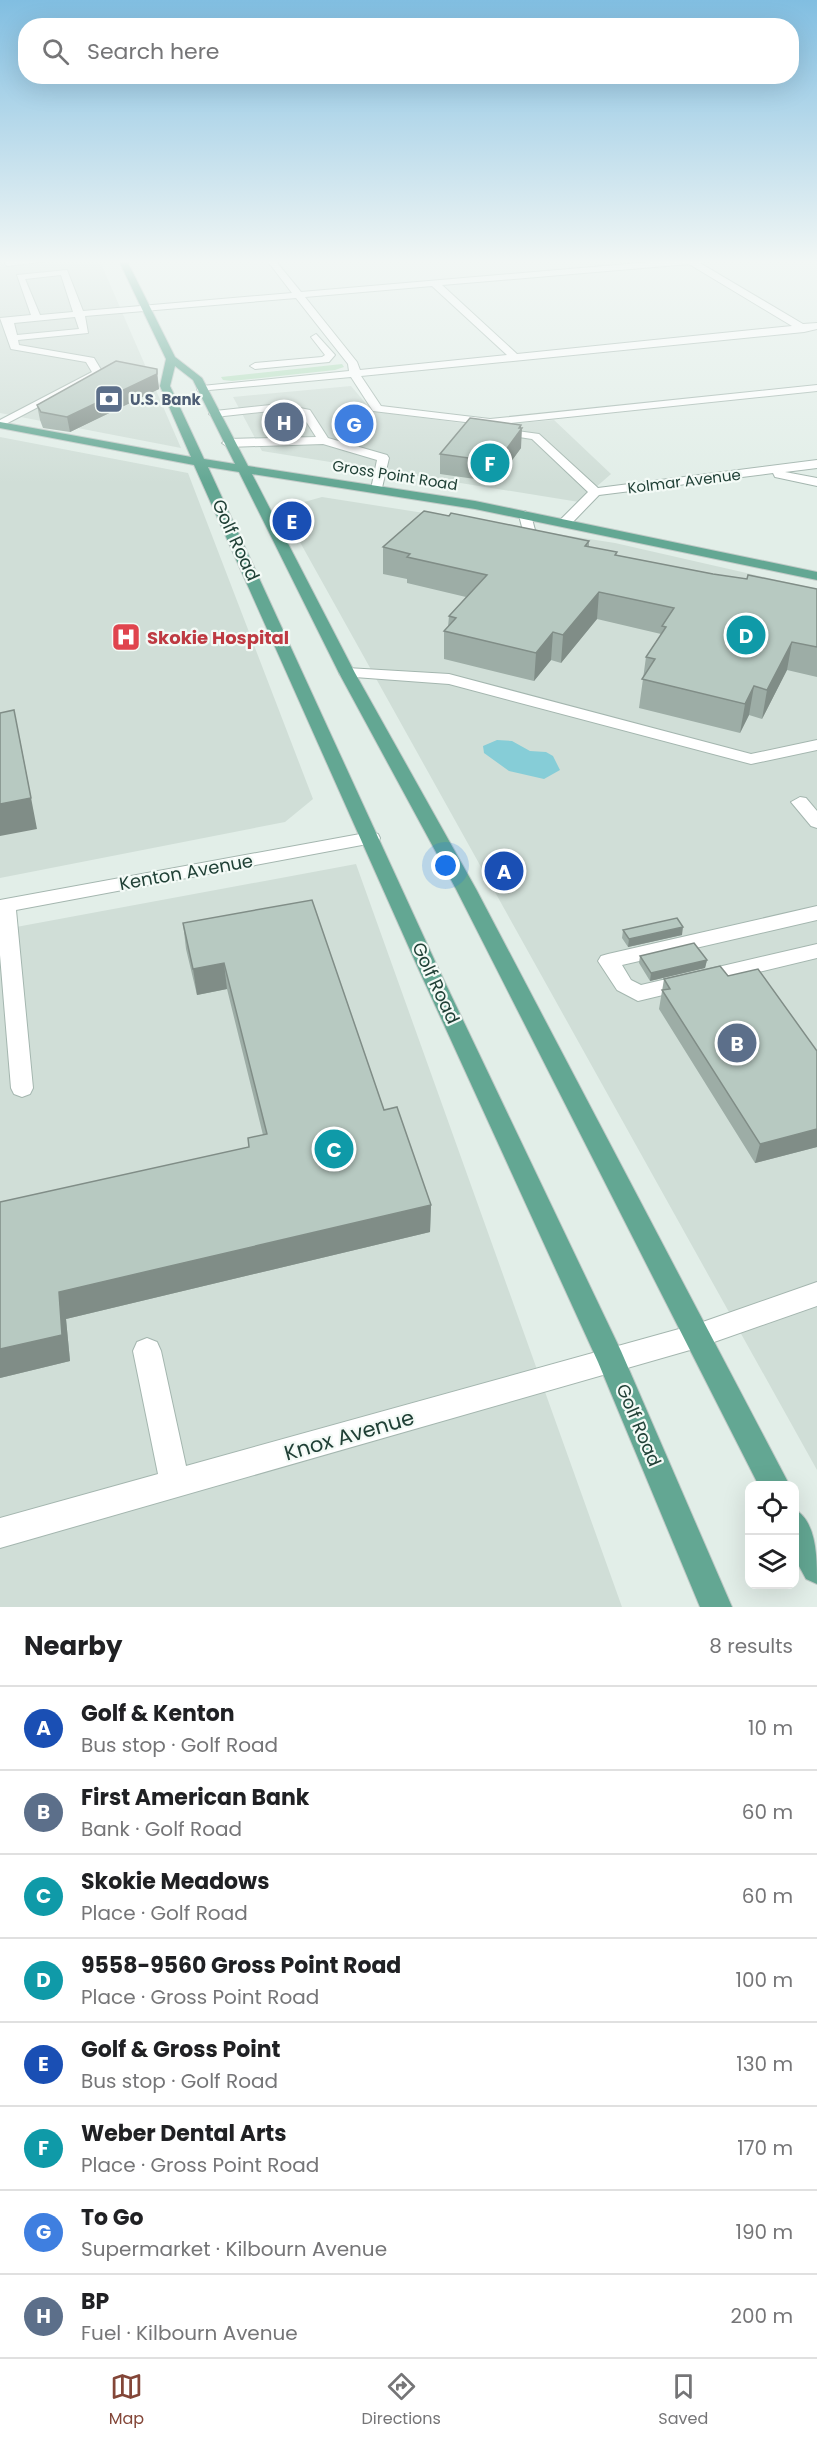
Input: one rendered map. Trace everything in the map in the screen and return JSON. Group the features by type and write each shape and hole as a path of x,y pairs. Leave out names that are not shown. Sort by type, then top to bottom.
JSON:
{"main road":[{"name":"Golf Road","path":"159,334 171,359 197,378 228,443 347,673 466,889 773,1481"},
{"name":"Golf Road","path":"171,359 165,386 429,970 611,1360 717,1607"},
{"name":"Gross Point Road","path":"0,425 201,462 525,515 817,576"},
{"path":"799,1532 817,1568"}],"street":[{"path":"0,425 98,373 90,360 15,347 11,334"},
{"path":"13,339 58,334"},
{"path":"255,366 325,360 330,355 313,334"},
{"path":"329,334 353,364 354,374 377,409 490,422 817,388"},
{"path":"490,334 515,357"},
{"path":"202,389 743,334"},
{"path":"259,383 280,407"},
{"path":"215,414 280,407 306,412 324,440"},
{"path":"503,432 535,436 596,492 564,523"},
{"path":"228,443 324,440 383,458 377,489"},
{"name":"Kolmar Avenue","path":"596,492 817,464"},
{"path":"765,471 817,482"},
{"path":"525,515 530,532 555,546"},
{"path":"347,673 449,679 751,759 817,745"},
{"path":"800,802 817,822"},
{"name":"Kenton Avenue","path":"3,906 371,838"},
{"path":"3,906 22,1088"},
{"path":"817,914 608,961 624,985 638,993 817,951"},
{"name":"Knox Avenue","path":"0,1533 697,1336 817,1294"},
{"path":"147,1351 175,1485"}],"shaded area":[{"path":"0,334 132,334 181,448 0,413"},
{"path":"351,386 372,411 484,426 554,420 611,474 579,502 262,451 233,397"},
{"name":"Skokie Hospital","path":"0,437 188,473 313,799 285,822 0,878"},
{"path":"322,497 615,543 817,589 817,1470 286,517 286,507"},
{"path":"356,864 622,1607 0,1607 0,930"}],"green space":[{"path":"342,364 344,367 335,370 232,381 223,380 221,377"}],"water":[{"path":"497,740 512,741 530,751 546,752 553,756 560,770 544,779 509,771 484,753 483,746"}],"building":[{"path":"116,361 157,369 157,374 67,417 41,412 37,405"},
{"path":"470,418 521,425 519,428 522,428 497,462 440,454"},
{"path":"424,511 449,516 451,513 589,541 585,546 617,552 615,555 713,574 747,579 748,575 817,589 817,647 792,642 767,690 754,686 745,704 642,679 655,659 646,657 666,627 662,626 674,608 599,592 563,635 553,632 536,653 444,631 456,618 449,616 487,575 407,557 410,554 383,547"},
{"path":"14,710 31,798 0,804 0,713"},
{"path":"312,900 384,1110 397,1107 431,1205 59,1292 62,1335 0,1349 0,1202 249,1147 248,1138 267,1134 224,963 193,969 183,923"},
{"path":"677,918 683,927 629,939 623,930"},
{"path":"694,943 707,960 651,973 640,956"},
{"path":"720,966 728,976 758,969 817,1051 817,1129 760,1144 662,990 670,989 664,979"}],"place":[{"name":"U.S. Bank","path":"109,399"},
{"name":"BP","path":"284,422"},
{"name":"To Go","path":"354,424"},
{"name":"Weber Dental Arts","path":"490,463"},
{"name":"Golf & Gross Point","path":"292,521"},
{"name":"9558-9560 Gross Point Road","path":"746,635"},
{"name":"Skokie Hospital","path":"126,637"},
{"name":"Golf & Kenton","path":"504,871"},
{"name":"First American Bank","path":"737,1043"},
{"name":"Skokie Meadows","path":"334,1149"}]}
